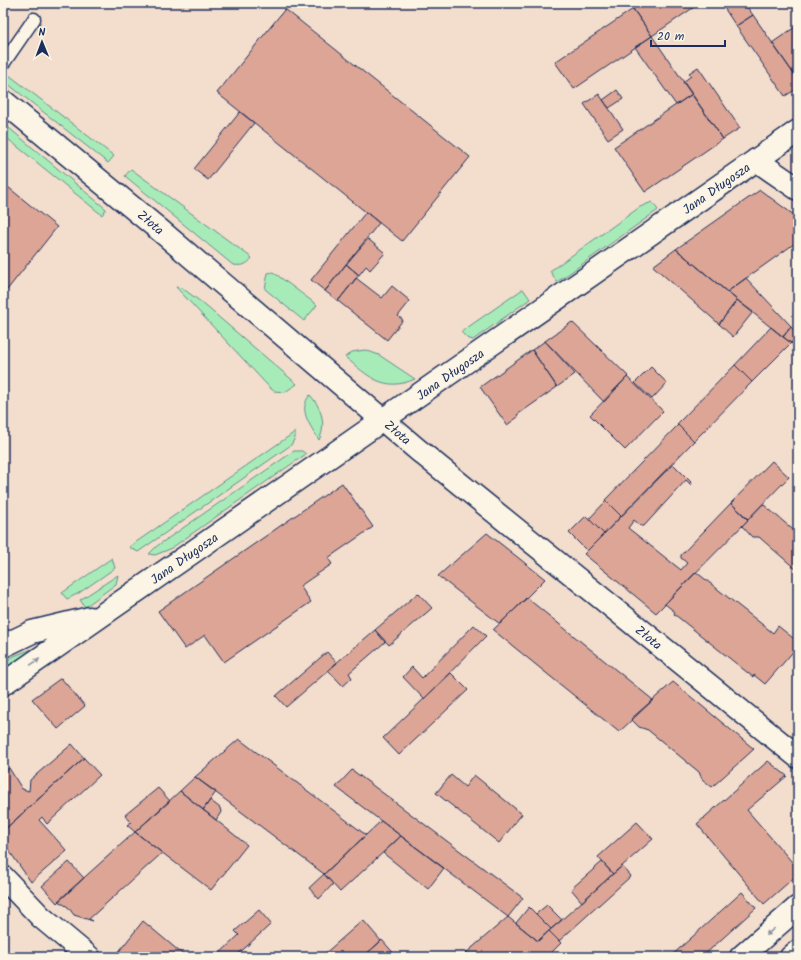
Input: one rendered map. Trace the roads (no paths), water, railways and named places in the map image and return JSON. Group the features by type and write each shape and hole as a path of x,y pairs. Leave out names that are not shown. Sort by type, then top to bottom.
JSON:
{"street":[{"name":"Złota","path":"3,101 156,227 383,420 798,757"},
{"name":"Jana Długosza","path":"3,684 798,131"},
{"path":"756,160 798,189"},
{"name":"Jana Długosza","path":"3,646 32,632 101,615"},
{"path":"3,877 41,917 89,957"},
{"path":"741,957 798,907"},
{"path":"792,957 798,951"}],"lane":[{"path":"3,64 34,19"}]}
